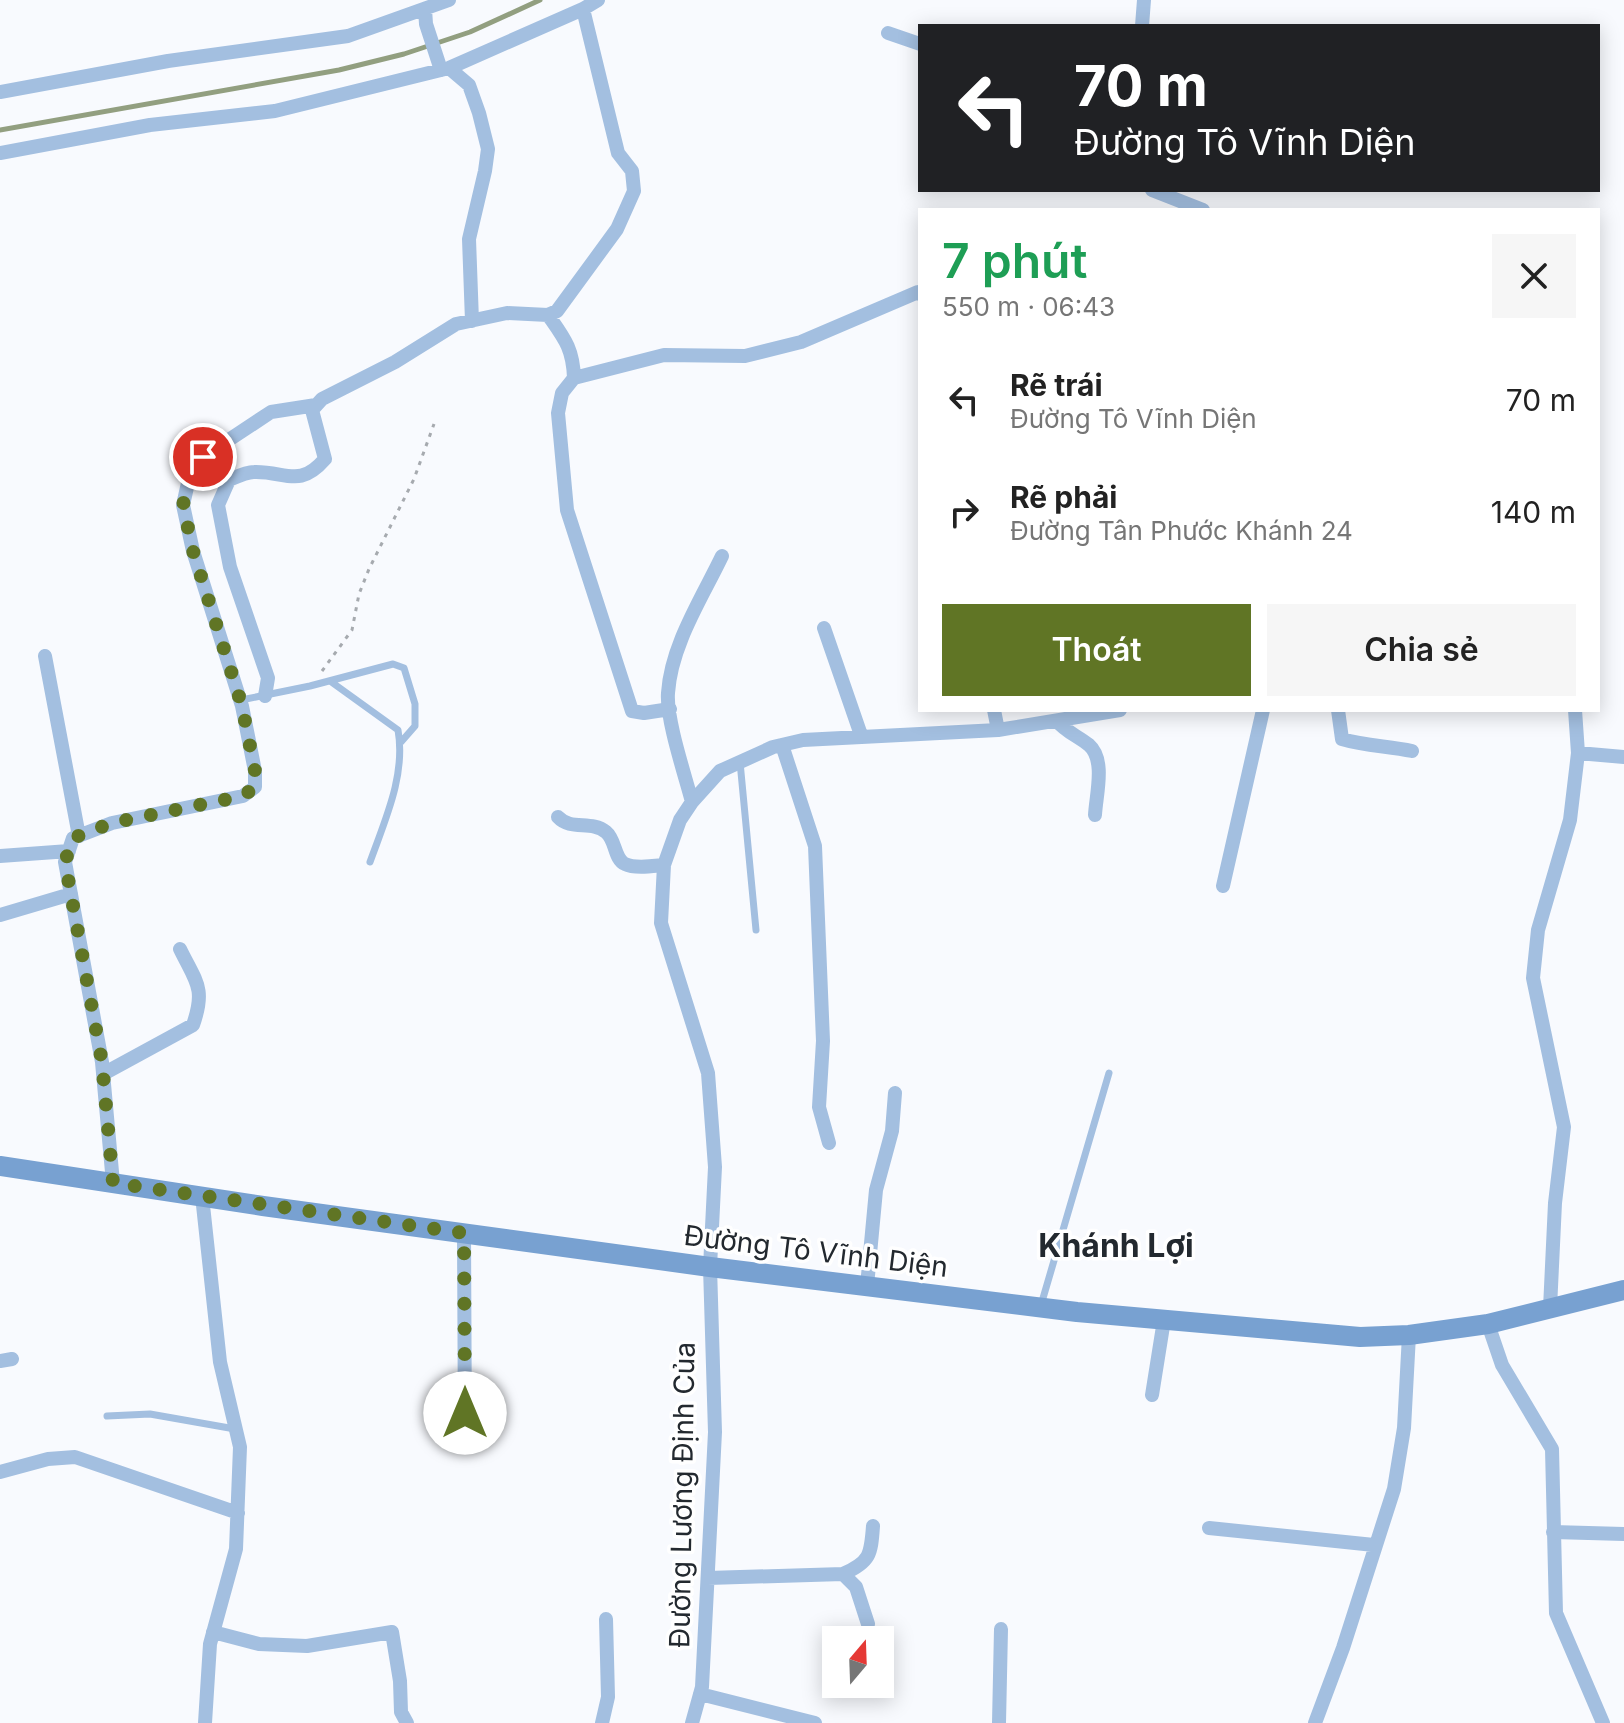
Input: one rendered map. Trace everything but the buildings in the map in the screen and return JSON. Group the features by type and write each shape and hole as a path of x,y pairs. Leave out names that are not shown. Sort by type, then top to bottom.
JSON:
{"main road":[{"name":"Đường Tô Vĩnh Diện","path":"0,1166 710,1267 1041,1307 1360,1337 1409,1335 1488,1324 1624,1290"}],"street":[{"path":"0,92 168,61 348,36 449,0"},
{"path":"0,153 150,125 275,111 443,66 583,9 598,0"},
{"path":"1142,24 1144,0"},
{"path":"425,9 426,24 443,66 469,85 488,149 469,239 472,321"},
{"path":"265,696 268,678 230,567 218,505 229,480 252,472 295,478 315,471 325,459 312,410 316,405 456,324 507,313 548,315 557,311 617,229 634,191 632,171 618,153 583,9"},
{"path":"888,33 918,43"},
{"path":"1157,192 1198,208"},
{"path":"670,709 644,713 632,711 567,510 558,413 562,393 574,378 664,355 745,356 801,342 918,292"},
{"path":"548,315 568,344 574,378"},
{"path":"113,1183 103,1074 65,862 73,838 112,823 243,796 255,787 255,771 241,700 193,551 183,505 188,483 203,457 271,412 316,405"},
{"path":"692,802 667,694 678,647 722,556"},
{"path":"824,628 861,735"},
{"path":"45,656 79,836"},
{"path":"994,712 998,730"},
{"name":"Đường Lương Định Của","path":"692,1723 700,1694 715,1432 710,1267 715,1167 708,1073 661,923 664,865 680,820 720,771 782,745 861,735 998,730 1109,712"},
{"path":"1223,886 1263,712"},
{"path":"1338,712 1342,739 1412,751"},
{"path":"1550,1308 1555,1203 1564,1127 1533,978 1538,930 1570,820 1578,753 1575,712"},
{"path":"1057,721 1096,754 1099,766 1095,815"},
{"path":"782,745 815,846 823,1041 819,1107 829,1143"},
{"path":"1578,753 1624,757"},
{"path":"558,817 566,824 605,831 624,864 664,865"},
{"path":"0,856 69,851"},
{"path":"0,915 71,894"},
{"path":"103,1074 193,1025 202,1001 180,949"},
{"path":"867,1286 876,1190 892,1131 895,1093"},
{"path":"202,1196 220,1362 240,1447 236,1549 210,1644 205,1723"},
{"path":"464,1233 465,1443"},
{"path":"1152,1395 1164,1320"},
{"path":"1488,1324 1502,1365 1552,1449 1556,1613 1603,1723"},
{"path":"1315,1723 1343,1648 1394,1489 1404,1428 1409,1335"},
{"path":"0,1472 48,1459 75,1457 238,1513"},
{"path":"708,1578 843,1574 862,1566 872,1547 873,1526"},
{"path":"1209,1528 1374,1545"},
{"path":"1553,1532 1624,1534"},
{"path":"843,1574 856,1587 868,1624"},
{"path":"602,1723 608,1697 606,1619"},
{"path":"999,1723 1001,1629"},
{"path":"213,1632 259,1644 307,1646 392,1632 400,1681 401,1712 407,1723"},
{"path":"700,1694 815,1723"}],"lane":[{"path":"241,700 393,664 404,668 415,704 415,726 401,742"},
{"path":"330,681 398,730 401,742 395,789 370,862"},
{"path":"740,762 756,930"},
{"path":"1041,1307 1109,1073"},
{"path":"107,1416 150,1414 235,1429"}],"path":[{"path":"310,686 352,630 359,594 414,479 434,424"}],"waterway":[{"path":"0,130 339,70 404,54 470,32 540,0"}],"district":[{"name":"Khánh Lợi","path":"1116,1246"}],"route":[{"path":"203,457 188,483 183,505 193,551 242,706 255,771 255,787 243,796 112,823 73,838 65,862 102,1062 113,1183 464,1233 465,1413"}]}
